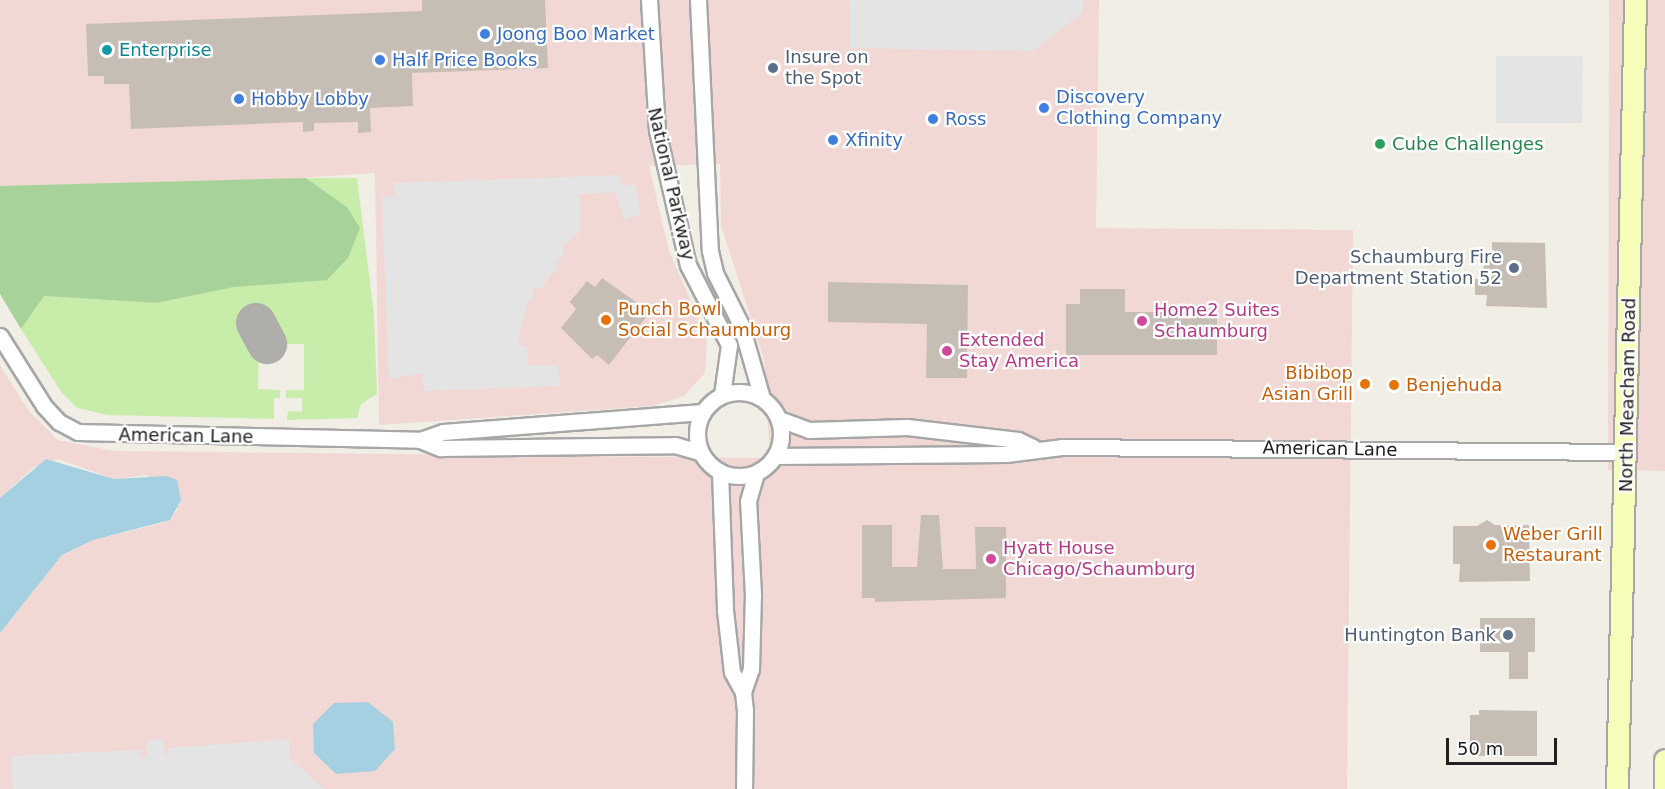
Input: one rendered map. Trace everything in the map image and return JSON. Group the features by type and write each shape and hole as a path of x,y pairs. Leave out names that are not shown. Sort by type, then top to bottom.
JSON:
{"main road":[{"name":"North Meacham Road","path":"1617,789 1627,452 1635,0"},
{"path":"1665,760 1665,789"}],"street":[{"name":"National Parkway","path":"649,0 657,130 688,265 729,345 722,395"},
{"name":"National Parkway","path":"698,0 711,251 716,273 741,325 762,398"},
{"name":"American Lane","path":"0,336 44,406 78,432 420,440 440,448 675,445 700,452"},
{"path":"744,789 743,692 751,669 748,501 756,473 775,456 782,433 779,419 762,398 742,392 722,395 702,412 697,425 700,452 720,472 734,476 756,473"},
{"name":"American Lane","path":"420,440 443,432 702,412"},
{"name":"American Lane","path":"779,419 809,430 907,428 1018,440 1033,447"},
{"name":"American Lane","path":"775,456 1006,454 1033,447 1627,452"},
{"path":"720,472 725,610 732,672 743,692"}],"shaded area":[{"path":"0,0 1099,0 1096,228 1353,230 1347,789 0,789 0,633 62,555 93,540 163,523 178,510 147,475 114,479 58,459 34,467 0,498 0,365 28,410 58,440 114,451 770,458 764,360 721,225 720,164 649,166 669,251 707,338 705,373 684,396 653,406 379,425 375,173 0,198"},
{"path":"849,0 1083,0 1083,12 1033,51 850,48"},
{"path":"1609,0 1665,0 1665,471 1608,470"},
{"path":"1496,56 1583,56 1582,123 1496,123"},
{"path":"619,175 623,186 635,184 641,214 624,219 615,192 580,194 581,230 563,246 563,257 557,259 557,268 541,288 533,288 533,301 528,301 518,338 521,346 527,346 528,365 558,365 560,386 424,391 422,373 389,379 382,197 395,196 394,183"},
{"path":"163,739 165,758 169,748 289,739 289,758 325,789 13,789 11,756 140,750 141,758 147,756 146,740"}],"green space":[{"path":"306,178 357,178 374,315 377,394 361,404 357,418 287,420 288,411 302,412 302,398 286,398 286,390 304,390 304,344 269,344 258,323 264,323 264,315 248,315 248,323 254,323 265,344 259,344 258,389 280,390 280,398 274,398 274,419 107,415 77,408 62,393 21,329 43,296 157,303 234,287 347,207"},
{"path":"306,178 347,207 360,228 348,258 327,280 234,287 157,303 44,296 21,329 0,294 0,186"}],"water":[{"path":"46,459 114,479 166,476 177,480 181,500 170,520 93,540 62,555 0,633 0,498"},
{"path":"368,702 393,722 395,749 375,771 336,774 314,753 313,724 334,703"}],"building":[{"path":"422,0 545,0 548,68 412,73 413,106 370,108 371,132 358,133 358,122 314,123 314,131 303,132 303,122 131,129 129,84 104,84 104,76 88,76 86,24 422,11"},
{"name":"Schaumburg Fire Department Station 52","path":"1492,242 1545,243 1547,308 1486,306 1487,295 1475,295 1475,279 1483,279 1484,256 1492,256"},
{"name":"Punch Bowl Social Schaumburg","path":"602,278 650,312 609,365 597,355 592,359 561,328 576,309 570,302 587,281 595,287"},
{"name":"Extended Stay America","path":"828,282 968,285 967,378 926,378 927,324 828,322"},
{"name":"Home2 Suites Schaumburg","path":"1080,289 1125,289 1125,312 1217,312 1217,355 1066,355 1066,304 1080,304"},
{"name":"Hyatt House Chicago/Schaumburg","path":"921,515 939,515 943,569 976,569 975,527 1006,527 1006,598 875,602 875,598 862,598 862,525 892,525 892,567 917,567"},
{"name":"Weber Grill Restaurant","path":"1487,520 1495,525 1529,525 1530,581 1459,582 1460,564 1453,564 1453,526 1477,526"},
{"name":"Huntington Bank","path":"1480,618 1535,618 1535,652 1528,652 1528,679 1509,679 1509,652 1480,652"},
{"path":"1479,710 1537,711 1537,756 1477,756 1477,751 1470,751 1470,715 1479,715"}],"taxiway":[{"path":"256,323 267,344"}],"place":[{"name":"Joong Boo Market","path":"485,34"},
{"name":"Enterprise","path":"107,50"},
{"name":"Half Price Books","path":"380,60"},
{"name":"Insure on the Spot","path":"773,68"},
{"name":"Hobby Lobby","path":"239,99"},
{"name":"Discovery Clothing Company","path":"1044,108"},
{"name":"Ross","path":"933,119"},
{"name":"Xfinity","path":"833,140"},
{"name":"Cube Challenges","path":"1380,144"},
{"name":"Schaumburg Fire Department Station 52","path":"1514,268"},
{"name":"Punch Bowl Social Schaumburg","path":"606,320"},
{"name":"Home2 Suites Schaumburg","path":"1142,321"},
{"name":"Extended Stay America","path":"947,351"},
{"name":"Bibibop Asian Grill","path":"1365,384"},
{"name":"Benjehuda","path":"1394,385"},
{"name":"Weber Grill Restaurant","path":"1491,545"},
{"name":"Hyatt House Chicago/Schaumburg","path":"991,559"},
{"name":"Huntington Bank","path":"1508,635"}]}
